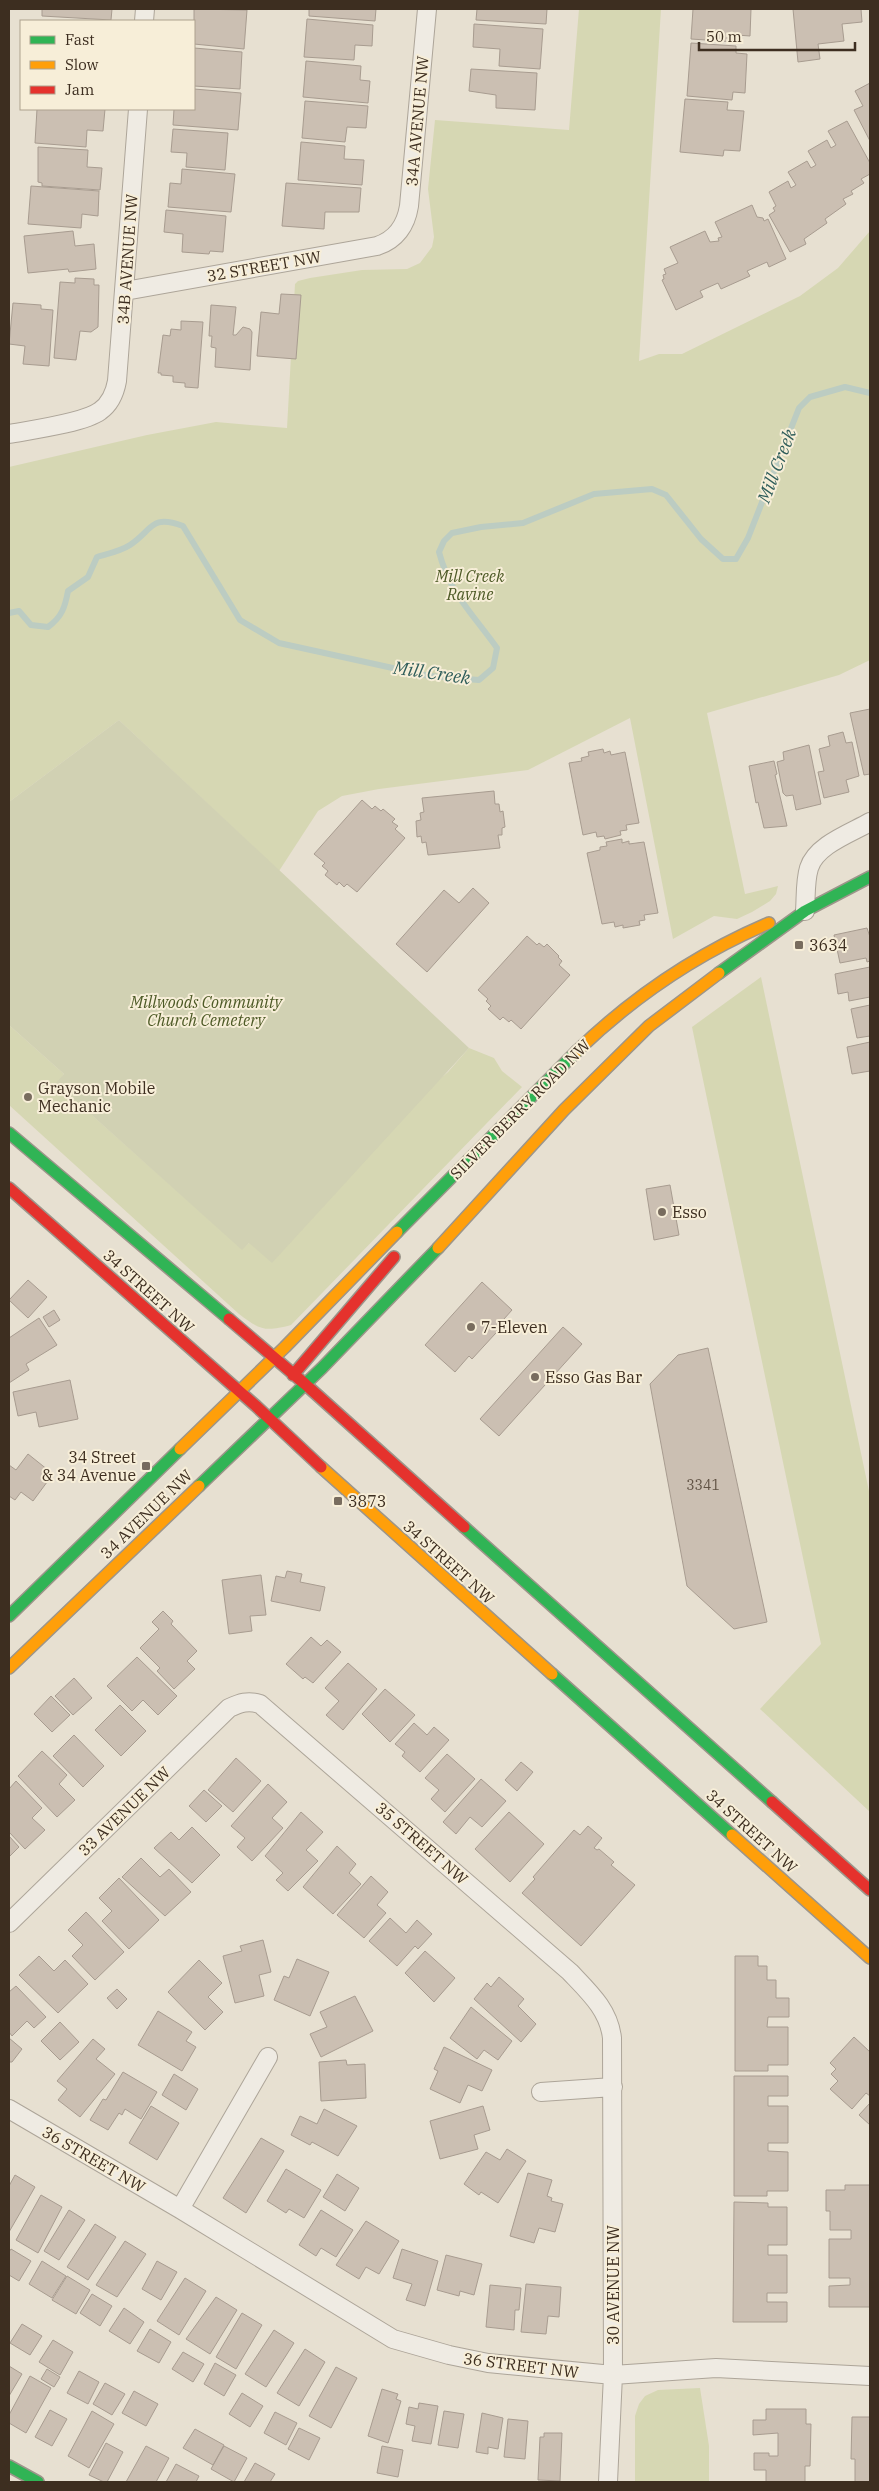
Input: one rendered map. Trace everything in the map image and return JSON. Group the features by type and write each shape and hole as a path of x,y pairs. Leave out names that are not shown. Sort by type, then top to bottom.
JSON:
{"main road":[{"name":"SILVER BERRY ROAD NW","path":"304,1384 457,1228 564,1110 649,1026 731,963 805,911 870,877"},
{"name":"SILVER BERRY ROAD NW","path":"272,1359 502,1125 606,1023 644,992 729,940 754,928 805,911"},
{"name":"34 STREET NW","path":"9,1133 272,1359 288,1382 304,1384 870,1890"},
{"name":"34 STREET NW","path":"9,1188 270,1418 354,1498 870,1958"},
{"path":"270,1418 276,1398 393,1259 426,1204"},
{"name":"34 AVENUE NW","path":"9,1616 272,1359"},
{"name":"34 AVENUE NW","path":"9,1668 304,1384"},
{"path":"9,2466 38,2482"}],"street":[{"name":"34A AVENUE NW","path":"398,232 404,223 409,206 427,9"},
{"name":"34B AVENUE NW","path":"9,434 88,417 106,406 116,387 138,110"},
{"name":"32 STREET NW","path":"124,291 377,246 385,243 398,232"},
{"path":"805,911 809,867 817,854 836,840 870,822"},
{"name":"33 AVENUE NW","path":"9,1923 229,1708 241,1702"},
{"name":"35 STREET NW","path":"241,1702 260,1704 570,1972 595,1998"},
{"name":"30 AVENUE NW","path":"595,1998 608,2017 612,2032 613,2375 608,2482"},
{"path":"180,2209 268,2057"},
{"path":"541,2092 613,2087"},
{"name":"36 STREET NW","path":"9,2109 180,2209 393,2339 449,2355 488,2363 613,2375 716,2368 870,2376"}],"green space":[{"name":"Mill Creek Ravine","path":"579,9 661,9 639,361 659,354 682,354 800,296 838,268 870,231 870,660 839,675 707,713 745,894 778,886 776,894 770,901 737,919 714,916 673,939 630,718 528,770 379,789 342,796 318,811 279,871 119,720 9,802 9,467 147,435 216,422 287,428 295,284 298,281 310,278 362,270 407,269 420,263 432,247 434,237 428,189 435,120 569,130"},
{"name":"Millwoods Community Church Cemetery","path":"119,720 469,1048 272,1263 249,1243 242,1250 56,1083 64,1074 9,1025 9,802"},
{"path":"761,977 870,1496 870,1812 760,1709 821,1644 692,1027"},
{"path":"9,1025 64,1074 57,1084 242,1249 448,1072 469,1048 494,1058 502,1071 522,1087 291,1325 269,1329 252,1323 239,1314 9,1105"},
{"path":"700,2388 709,2446 709,2482 635,2482 635,2416 639,2404 645,2396 658,2390"}],"building":[{"path":"42,9 112,9 111,20 42,16"},
{"path":"194,9 247,10 244,49 195,44"},
{"path":"309,9 376,9 375,21 309,16"},
{"path":"477,9 547,9 546,24 476,20"},
{"path":"693,9 751,9 750,36 737,35 736,42 691,39"},
{"path":"793,9 861,9 862,22 842,24 844,41 818,44 820,59 798,62"},
{"path":"307,19 373,25 372,46 355,45 354,60 304,57"},
{"path":"474,24 543,29 540,69 499,66 500,49 473,47"},
{"path":"691,43 736,46 736,53 747,54 745,93 733,92 732,100 687,96"},
{"path":"195,48 242,52 240,89 195,86"},
{"path":"306,61 361,66 360,80 370,81 368,103 303,97"},
{"path":"471,69 537,73 535,110 496,108 496,95 469,91"},
{"path":"870,83 870,141 854,110 863,106 855,91"},
{"path":"195,89 241,93 238,130 173,125 174,110 195,110"},
{"path":"685,99 728,102 727,110 744,111 740,151 724,150 723,156 680,152"},
{"path":"305,101 368,106 366,128 347,127 345,142 302,138"},
{"path":"37,110 105,110 103,131 87,130 86,147 35,143"},
{"path":"847,121 870,163 870,174 861,179 864,183 851,191 853,194 843,199 846,204 825,219 827,223 804,239 806,244 790,252 769,215 775,211 773,208 776,206 769,192 788,181 791,188 796,185 788,172 807,161 811,168 816,165 808,151 827,140 831,148 836,145 828,131"},
{"path":"173,129 228,133 225,170 186,167 187,153 171,152"},
{"path":"301,142 345,146 344,159 364,160 362,185 298,180"},
{"path":"38,147 88,150 87,167 102,168 100,190 42,186 42,183 38,182"},
{"path":"182,169 235,174 231,212 168,207 170,183 181,184"},
{"path":"286,183 361,188 359,212 325,212 324,229 282,226"},
{"path":"31,186 99,191 98,216 82,214 81,228 28,224"},
{"path":"752,205 757,217 763,218 764,221 768,219 786,259 769,267 767,262 747,271 750,276 721,289 718,283 700,291 703,297 676,310 662,280 664,279 663,275 666,274 664,269 678,263 670,247 705,231 710,242 719,241 718,238 722,237 715,222"},
{"path":"166,210 226,216 223,252 210,251 209,254 182,252 183,234 164,232"},
{"path":"73,231 75,246 94,244 96,269 69,272 68,269 28,273 24,236"},
{"path":"75,278 94,279 94,285 99,285 98,327 91,332 80,331 76,360 54,358 60,282 75,283"},
{"path":"281,294 301,295 296,359 257,356 261,312 279,314"},
{"path":"13,303 41,305 41,309 53,310 49,366 23,364 25,346 9,344"},
{"path":"211,305 236,307 233,335 236,335 243,327 250,329 252,332 250,370 215,367 216,348 211,347 212,336 209,336"},
{"path":"181,321 203,322 198,388 185,387 185,383 173,382 173,376 158,373 163,335 170,336 171,329 181,330"},
{"path":"870,709 870,774 864,775 850,713"},
{"path":"843,732 846,743 852,742 859,776 846,780 849,792 824,798 818,772 824,771 819,749 830,746 828,736"},
{"path":"809,745 821,804 796,810 793,795 786,796 783,793 777,762 784,760 783,752"},
{"path":"603,749 604,753 610,751 611,755 625,752 639,823 626,825 627,830 620,831 621,835 605,839 604,836 597,837 596,832 583,835 569,763 582,761 581,758 589,756 588,752"},
{"path":"774,761 777,774 775,775 787,826 764,828 758,802 756,803 749,766"},
{"path":"494,791 495,804 499,804 500,812 503,811 505,827 502,828 502,835 498,835 500,848 428,855 426,842 422,843 421,836 417,837 416,821 421,820 420,813 424,812 422,798"},
{"path":"362,800 372,809 375,806 381,811 383,809 395,819 392,822 398,826 395,829 405,838 357,892 347,884 344,887 339,882 337,885 325,875 328,871 322,866 325,863 314,854"},
{"path":"622,839 622,843 629,841 629,844 644,842 658,913 644,915 645,920 639,921 640,925 623,928 623,925 615,927 614,922 602,924 587,853 607,846 606,842"},
{"path":"473,888 489,903 427,972 396,944 444,890 459,903"},
{"path":"867,928 870,937 870,961 867,962 866,958 840,963 834,935"},
{"path":"527,936 537,945 539,943 544,947 547,944 562,961 559,965 570,975 521,1029 511,1020 509,1022 503,1017 500,1020 488,1009 491,1006 486,1001 488,999 478,990"},
{"path":"870,967 870,997 849,1001 848,992 838,994 835,974"},
{"path":"870,1005 870,1036 857,1038 851,1009"},
{"path":"870,1042 870,1071 852,1074 847,1047"},
{"name":"Esso","path":"670,1185 679,1235 654,1240 646,1189"},
{"path":"28,1280 47,1297 28,1318 9,1300"},
{"name":"7-Eleven","path":"482,1282 512,1310 504,1319 506,1322 495,1334 472,1359 469,1356 455,1372 425,1345"},
{"path":"54,1310 60,1320 49,1327 43,1317"},
{"path":"39,1318 57,1345 26,1364 29,1370 9,1383 9,1338"},
{"name":"Esso Gas Bar","path":"563,1327 582,1344 499,1436 480,1419"},
{"path":"708,1348 767,1622 734,1629 687,1586 650,1384 678,1355"},
{"path":"70,1380 78,1419 39,1427 36,1412 18,1416 13,1392"},
{"path":"28,1454 53,1474 33,1501 21,1492 15,1500 9,1496 9,1465 16,1470"},
{"path":"287,1571 302,1574 300,1582 325,1587 320,1611 271,1601 276,1576 285,1578"},
{"path":"261,1575 266,1615 250,1616 252,1631 229,1634 222,1580"},
{"path":"163,1611 173,1621 171,1624 197,1651 187,1661 195,1669 174,1689 157,1671 160,1668 140,1648 159,1629 152,1622"},
{"path":"311,1637 321,1646 327,1640 341,1652 313,1683 305,1677 303,1679 286,1664"},
{"path":"137,1657 177,1696 158,1715 143,1700 132,1711 107,1686"},
{"path":"348,1663 377,1689 343,1730 326,1715 339,1701 325,1688"},
{"path":"74,1678 92,1698 73,1715 55,1696"},
{"path":"385,1689 415,1715 390,1742 362,1714"},
{"path":"51,1696 70,1715 52,1732 34,1714"},
{"path":"120,1705 146,1731 121,1756 95,1730"},
{"path":"414,1723 427,1735 434,1727 449,1740 420,1772 402,1756 405,1752 395,1744"},
{"path":"74,1735 104,1766 83,1787 53,1756"},
{"path":"42,1751 67,1775 59,1784 75,1800 57,1817 18,1776"},
{"path":"447,1754 475,1779 445,1812 431,1799 439,1790 425,1778"},
{"path":"236,1758 261,1781 233,1812 208,1790"},
{"path":"521,1762 533,1772 517,1791 505,1780"},
{"path":"481,1779 506,1801 482,1827 470,1817 456,1834 443,1822"},
{"path":"16,1781 42,1808 32,1818 45,1830 25,1849 9,1832 9,1789"},
{"path":"268,1784 287,1802 272,1818 283,1828 252,1861 237,1847 245,1838 231,1826"},
{"path":"204,1790 222,1806 206,1822 189,1806"},
{"path":"301,1812 323,1832 306,1850 318,1861 288,1891 276,1880 283,1873 265,1856"},
{"path":"509,1812 544,1844 510,1882 475,1849"},
{"path":"588,1826 602,1838 594,1848 599,1849 614,1862 611,1865 635,1885 581,1946 522,1893 535,1879 533,1877 574,1830 580,1835"},
{"path":"192,1827 220,1855 192,1883 154,1848 171,1832 179,1840"},
{"path":"9,1836 19,1847 9,1857"},
{"path":"337,1846 356,1864 349,1873 361,1884 333,1914 303,1887"},
{"path":"141,1858 160,1877 169,1869 191,1892 165,1916 122,1877"},
{"path":"371,1876 388,1892 377,1905 386,1913 364,1938 337,1915"},
{"path":"119,1878 159,1920 129,1949 102,1921 112,1911 99,1898"},
{"path":"86,1912 124,1952 95,1980 72,1956 83,1945 68,1930"},
{"path":"390,1918 406,1933 417,1920 432,1934 418,1949 415,1946 397,1966 369,1941"},
{"path":"263,1940 271,1972 259,1975 264,1996 235,2003 223,1956 242,1951 240,1946"},
{"path":"425,1951 455,1978 434,2002 405,1973"},
{"path":"39,1956 54,1971 65,1960 88,1984 58,2013 19,1975"},
{"path":"735,1956 758,1956 758,1966 767,1966 767,1980 776,1980 776,1998 789,1998 789,2017 768,2017 767,2027 788,2027 788,2065 768,2065 768,2071 735,2071"},
{"path":"297,1959 329,1972 310,2016 274,2000 284,1976 289,1978"},
{"path":"199,1960 222,1983 208,1997 223,2012 205,2030 168,1992"},
{"path":"499,1977 524,1999 518,2006 536,2024 521,2042 474,1999 487,1983 491,1987"},
{"path":"16,1986 46,2017 34,2028 27,2021 12,2036 9,2032 9,1992"},
{"path":"117,1989 127,1999 117,2009 107,1998"},
{"path":"355,1996 373,2031 321,2057 310,2034 327,2027 320,2012"},
{"path":"471,2007 512,2041 498,2060 484,2050 477,2059 450,2038"},
{"path":"158,2011 192,2032 186,2041 196,2047 182,2071 138,2045"},
{"path":"60,2022 79,2042 60,2060 41,2041"},
{"path":"854,2037 870,2052 870,2096 866,2093 852,2109 830,2089 838,2081 831,2074 836,2069 830,2063"},
{"path":"9,2038 22,2049 12,2062 9,2062"},
{"path":"93,2039 105,2049 96,2059 115,2074 80,2117 58,2100 67,2089 57,2081"},
{"path":"444,2047 492,2070 482,2091 468,2085 460,2103 430,2089 438,2071 434,2069"},
{"path":"346,2060 347,2065 365,2064 366,2098 321,2101 319,2062"},
{"path":"123,2072 157,2092 141,2119 125,2109 122,2115 119,2113 108,2130 90,2120 103,2099 106,2100"},
{"path":"174,2074 198,2089 186,2110 162,2095"},
{"path":"734,2076 788,2076 788,2096 768,2096 768,2106 788,2106 788,2143 768,2143 768,2151 788,2152 788,2191 767,2191 767,2196 734,2196"},
{"path":"870,2103 870,2125 859,2115"},
{"path":"151,2106 179,2123 157,2160 129,2143"},
{"path":"483,2106 490,2130 474,2135 478,2149 440,2159 430,2121"},
{"path":"324,2109 357,2126 338,2156 312,2142 310,2145 291,2135 300,2116 317,2124"},
{"path":"261,2138 284,2151 246,2213 223,2198"},
{"path":"507,2149 526,2161 498,2203 481,2192 479,2195 464,2184 486,2152 500,2160"},
{"path":"286,2169 321,2190 304,2218 289,2209 286,2213 267,2201"},
{"path":"528,2173 552,2180 547,2196 552,2198 551,2201 563,2204 555,2232 539,2228 534,2243 510,2236"},
{"path":"337,2174 359,2188 345,2211 323,2197"},
{"path":"15,2175 35,2187 9,2232 9,2186"},
{"path":"845,2185 870,2185 870,2307 829,2307 829,2286 850,2285 850,2278 829,2278 829,2239 851,2239 851,2230 830,2230 830,2211 826,2211 826,2190 845,2190"},
{"path":"41,2195 62,2207 38,2253 16,2240"},
{"path":"734,2202 768,2203 768,2207 787,2207 787,2245 768,2245 768,2255 787,2255 787,2293 767,2293 767,2302 787,2302 787,2322 733,2322"},
{"path":"69,2210 85,2220 59,2260 44,2251"},
{"path":"321,2210 353,2230 336,2257 321,2248 316,2256 299,2245"},
{"path":"366,2221 399,2241 379,2274 366,2267 359,2279 336,2265"},
{"path":"95,2224 116,2237 88,2280 67,2267"},
{"path":"125,2241 146,2254 117,2297 96,2285"},
{"path":"11,2249 31,2261 19,2281 9,2275 9,2252"},
{"path":"402,2249 438,2261 425,2306 406,2300 412,2284 393,2278"},
{"path":"446,2255 482,2264 474,2295 460,2291 459,2296 437,2290"},
{"path":"42,2261 66,2276 52,2298 29,2284"},
{"path":"157,2261 177,2272 161,2300 142,2289"},
{"path":"67,2276 90,2290 76,2314 52,2300"},
{"path":"185,2278 206,2291 179,2335 157,2321"},
{"path":"526,2284 561,2287 559,2317 548,2316 546,2334 521,2332"},
{"path":"490,2285 521,2288 519,2310 515,2310 514,2330 486,2327"},
{"path":"92,2294 112,2306 100,2326 80,2313"},
{"path":"216,2297 237,2310 210,2354 186,2339"},
{"path":"124,2308 144,2322 130,2344 109,2331"},
{"path":"242,2313 262,2325 236,2369 216,2357"},
{"path":"22,2324 42,2336 30,2355 10,2343"},
{"path":"150,2329 171,2342 159,2363 137,2351"},
{"path":"274,2330 294,2343 266,2387 245,2374"},
{"path":"53,2340 73,2352 60,2375 39,2362"},
{"path":"305,2349 325,2362 299,2406 277,2393"},
{"path":"183,2352 204,2364 193,2382 172,2369"},
{"path":"215,2363 236,2375 224,2396 204,2384"},
{"path":"9,2366 22,2374 9,2396"},
{"path":"336,2367 357,2378 331,2428 309,2416"},
{"path":"47,2369 60,2377 54,2387 41,2379"},
{"path":"79,2371 99,2382 88,2404 67,2393"},
{"path":"30,2376 51,2388 26,2433 9,2423 9,2415"},
{"path":"105,2383 125,2394 112,2415 93,2404"},
{"path":"382,2389 398,2394 396,2399 401,2401 388,2443 368,2436"},
{"path":"134,2391 158,2404 146,2426 122,2413"},
{"path":"242,2393 263,2406 250,2427 229,2414"},
{"path":"419,2403 438,2406 431,2444 412,2441 415,2426 406,2424 409,2407 418,2409"},
{"path":"766,2409 806,2409 806,2424 811,2424 810,2466 805,2466 805,2482 766,2482 766,2470 754,2470 754,2453 769,2453 769,2456 778,2456 778,2433 753,2435 753,2420 766,2420"},
{"path":"50,2410 67,2419 52,2446 35,2437"},
{"path":"92,2411 114,2424 89,2468 68,2456"},
{"path":"444,2411 464,2414 458,2448 438,2445"},
{"path":"275,2412 297,2423 286,2445 264,2433"},
{"path":"482,2413 503,2418 498,2449 488,2447 488,2454 476,2452"},
{"path":"852,2417 870,2417 870,2482 855,2482 855,2459 851,2459"},
{"path":"508,2419 528,2421 525,2459 504,2457"},
{"path":"299,2428 320,2438 309,2460 288,2449"},
{"path":"195,2429 224,2445 213,2465 183,2448"},
{"path":"544,2433 562,2433 560,2481 538,2480 540,2437 544,2437"},
{"path":"106,2443 123,2452 107,2482 104,2482 89,2475"},
{"path":"146,2446 169,2458 156,2482 126,2482"},
{"path":"224,2446 247,2458 234,2482 211,2469"},
{"path":"382,2446 403,2450 398,2477 377,2473"},
{"path":"255,2463 275,2474 270,2482 244,2482"},
{"path":"176,2464 199,2476 196,2482 166,2482"}],"waterway":[{"name":"Mill Creek","path":"9,613 19,611 31,625 48,627 57,619 62,611 68,591 88,577 97,557 126,547 153,525 164,522 172,523 183,526 240,620 279,643 429,676 479,680 493,668 497,648 463,603 449,580 439,552 444,541 452,533 481,527 523,523 594,494 652,489 666,495 701,539 723,559 736,559 748,538 799,408 810,397 845,387 870,393"}],"traffic: fast":[{"path":"719,973 805,911 870,877"},
{"path":"397,1232 577,1051"},
{"path":"9,1133 229,1319"},
{"path":"199,1486 322,1368 438,1248"},
{"path":"9,1616 180,1449"},
{"path":"464,1527 772,1802"},
{"path":"552,1674 732,1835"},
{"path":"9,2466 38,2482"}],"traffic: slow":[{"path":"577,1051 621,1012 667,978 716,948 769,923"},
{"path":"438,1248 564,1110 649,1026 719,973"},
{"path":"180,1449 285,1347 397,1232"},
{"path":"321,1467 552,1674"},
{"path":"9,1668 199,1486"},
{"path":"732,1835 870,1958"}],"traffic: jam":[{"path":"9,1188 256,1406 321,1467"},
{"path":"293,1375 394,1257"},
{"path":"229,1319 305,1384 464,1527"},
{"path":"772,1802 870,1890"}],"place":[{"name":"3634","path":"799,945"},
{"name":"Grayson Mobile Mechanic","path":"28,1097"},
{"name":"Esso","path":"662,1212"},
{"name":"7-Eleven","path":"471,1327"},
{"name":"Esso Gas Bar","path":"535,1377"},
{"name":"34 Street & 34 Avenue","path":"146,1466"},
{"name":"3873","path":"338,1501"}]}
